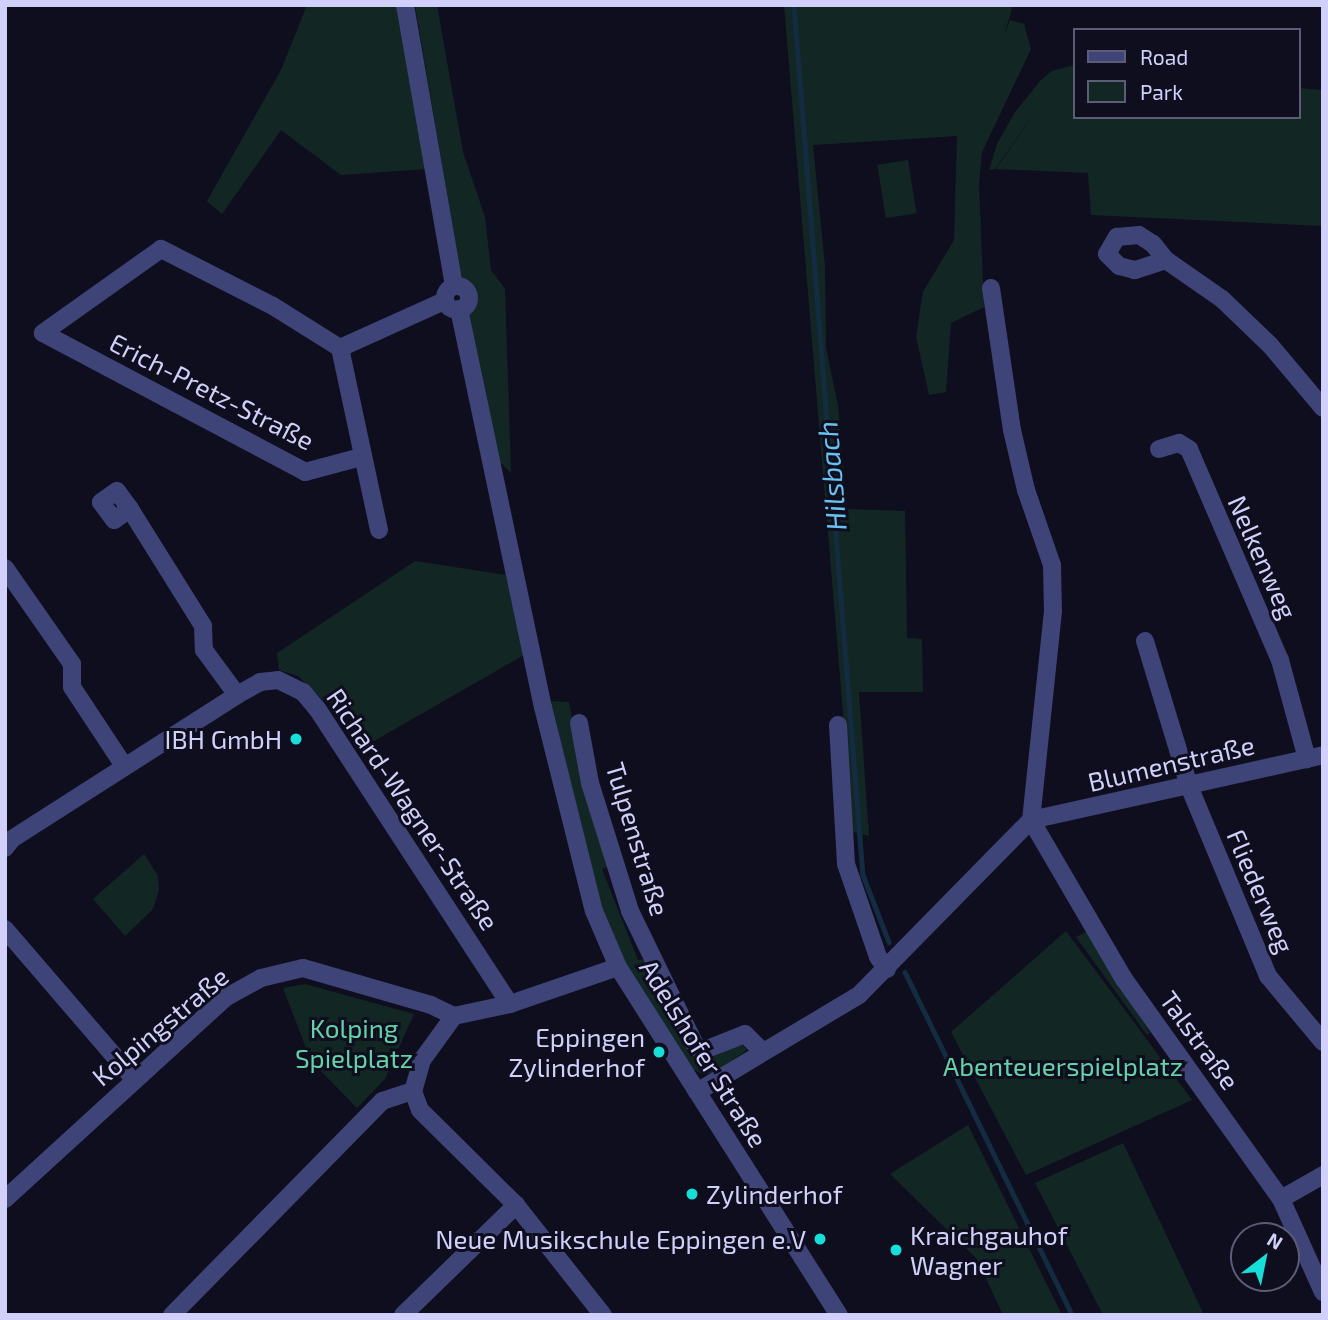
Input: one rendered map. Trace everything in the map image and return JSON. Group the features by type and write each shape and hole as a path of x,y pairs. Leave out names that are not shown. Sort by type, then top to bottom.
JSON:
{"street":[{"name":"Adelshofer Straße","path":"405,5 452,299 574,841 594,911 618,967 839,1315"},
{"name":"Erich-Pretz-Straße","path":"361,457 305,472 43,333 161,249 273,306 340,348 361,457 379,530"},
{"path":"1166,260 1222,299 1270,345 1323,408"},
{"path":"697,1092 859,995 887,969 1012,834 1031,820 1053,611 1052,565 1026,490 1012,430 991,288"},
{"path":"340,348 452,299"},
{"name":"Nelkenweg","path":"1159,449 1179,443 1189,449 1280,660 1315,757"},
{"path":"130,509 203,626 204,650 237,695"},
{"path":"5,568 72,664 72,687 124,766"},
{"name":"Fliederweg","path":"1145,641 1189,786 1268,976 1323,1042"},
{"name":"Richard-Wagner-Straße","path":"7,839 237,695 260,682 278,680 303,692 318,710 510,1004"},
{"name":"Tulpenstraße","path":"579,723 590,783 630,911 690,1035 702,1051 746,1034 763,1052"},
{"path":"838,725 846,864 878,957 887,969"},
{"name":"Blumenstraße","path":"1031,820 1315,757"},
{"name":"Talstraße","path":"1031,820 1124,979 1281,1199 1323,1292"},
{"path":"5,929 135,1080"},
{"path":"603,1315 516,1205 441,1135 420,1110 413,1091 422,1060 454,1016 510,1004 618,967"},
{"name":"Kolpingstraße","path":"5,1199 225,998 261,978 303,968 431,1005 454,1016"},
{"path":"172,1315 382,1101 413,1091"},
{"path":"1281,1199 1323,1175"},
{"path":"403,1315 516,1205"}],"green space":[{"path":"307,5 397,5 426,169 341,175 281,130 222,214 207,201 281,70"},
{"path":"415,5 437,5 463,152 485,217 491,270 505,289 511,473 498,460 457,253"},
{"path":"784,5 1013,5 1004,35 1010,20 1024,24 1031,49 982,152 979,184 984,307 951,323 946,392 929,395 916,337 923,292 954,240 957,136 813,145 825,266 826,348 838,405 847,509 905,511 907,638 922,639 923,692 859,692 869,836 853,832"},
{"path":"1072,66 1072,119 1300,119 1300,88 1323,90 1323,226 1091,215 1088,173 996,169 1041,104 995,169 989,170 997,144 1015,112 1041,80 1052,71"},
{"path":"908,160 916,213 886,218 877,165"},
{"path":"415,561 506,575 524,655 367,745 341,707 324,701 298,676 279,670 277,653"},
{"path":"551,701 569,702 587,800 607,867 602,869 638,960 644,959 692,1053 707,1060 741,1043 747,1050 715,1072 703,1075 690,1067 624,961 601,908"},
{"path":"144,854 158,876 159,890 153,909 125,936 93,899"},
{"name":"Abenteuerspielplatz","path":"1066,931 1192,1100 1026,1175 951,1032"},
{"path":"1088,931 1150,1033 1147,1035 1076,937"},
{"name":"Kolping Spielplatz","path":"305,984 414,1014 385,1079 357,1108 311,1061 283,988"},
{"path":"968,1125 1062,1315 1003,1315 977,1259 890,1174"},
{"path":"1123,1143 1204,1315 1103,1315 1035,1183"}],"waterway":[{"name":"Hilsbach","path":"794,5 863,875 889,942"},
{"name":"Hilsbach","path":"905,972 1072,1315"}],"place":[{"name":"IBH GmbH","path":"296,739"},
{"name":"Eppingen Zylinderhof","path":"659,1052"},
{"name":"Zylinderhof","path":"692,1194"},
{"name":"Neue Musikschule Eppingen e.V","path":"820,1239"},
{"name":"Kraichgauhof Wagner","path":"896,1250"}]}
